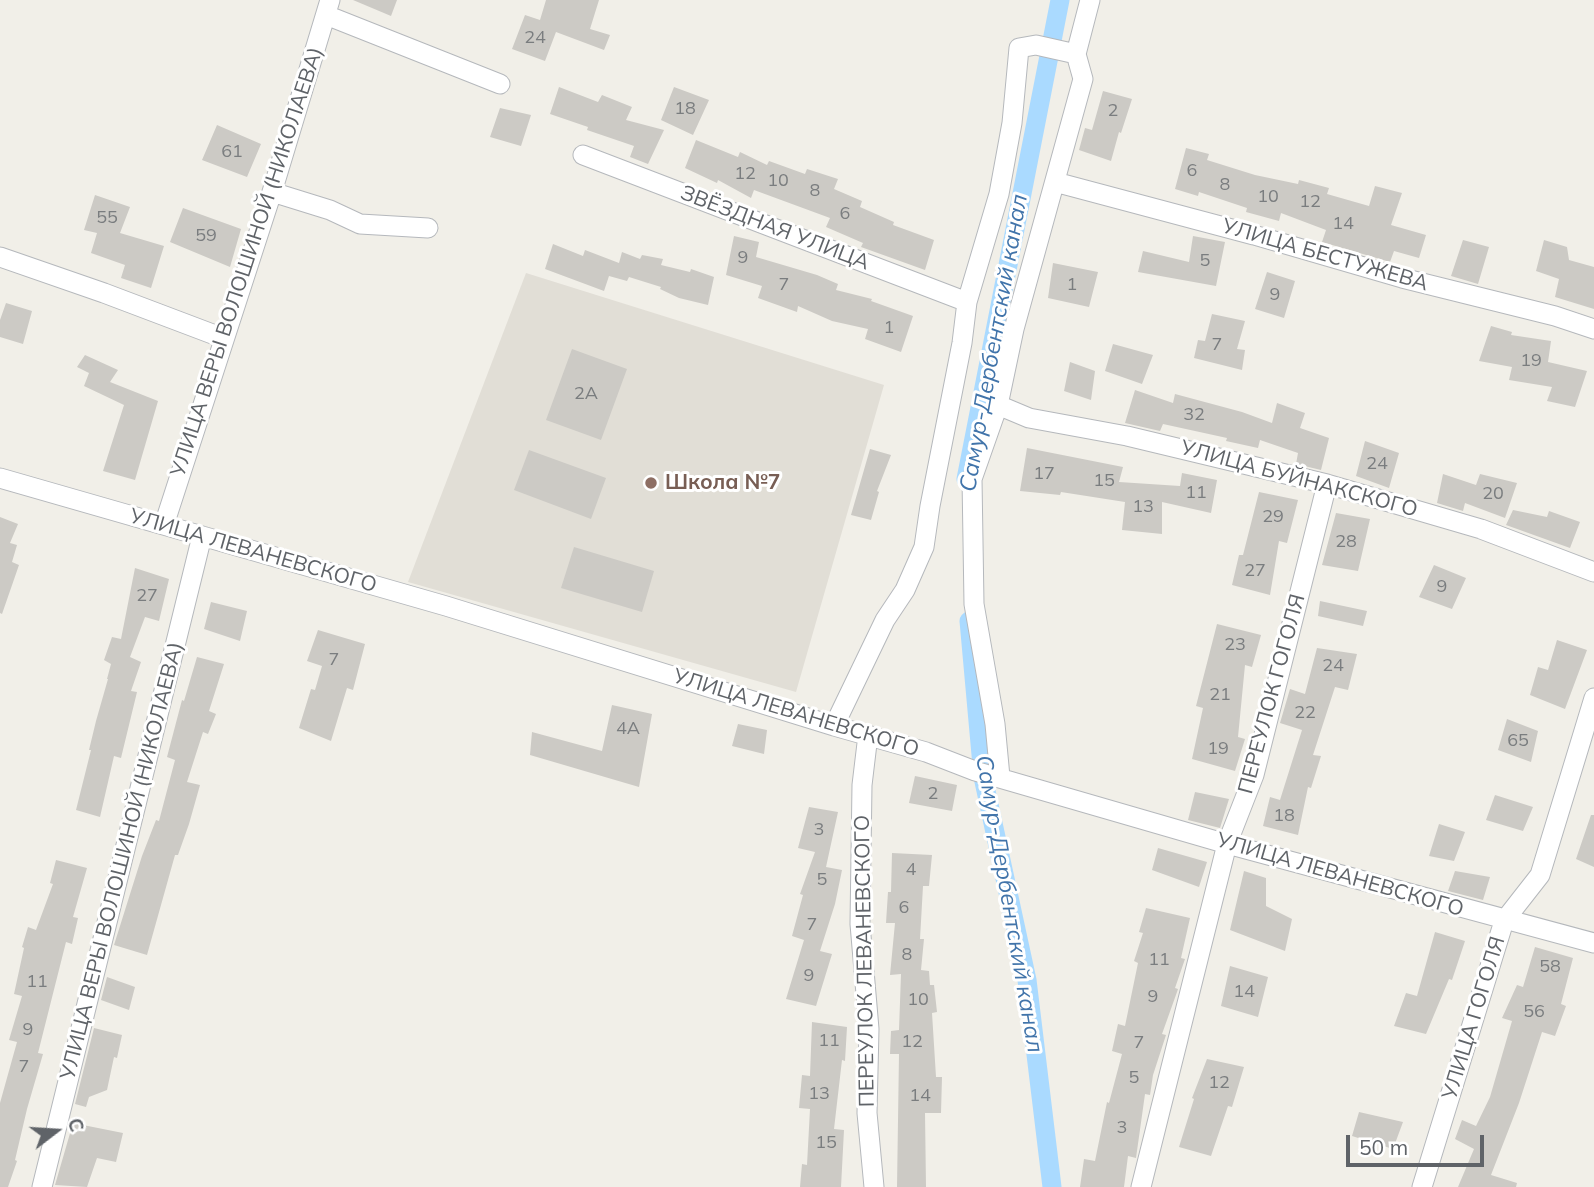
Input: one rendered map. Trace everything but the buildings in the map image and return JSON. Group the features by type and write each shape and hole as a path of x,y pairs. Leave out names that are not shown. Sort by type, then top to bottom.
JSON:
{"street":[{"path":"988,775 995,724 974,604 972,479 998,405 1014,330 1083,79 1070,53 1090,0"},
{"path":"328,8 500,84"},
{"name":"УЛИЦА ВЕРЫ ВОЛОШИНОЙ (НИКОЛАЕВА)","path":"164,525 272,192 328,8"},
{"path":"834,726 885,620 905,590 924,547 939,455 962,343 967,302 999,194 1012,123 1019,48 1036,45 1070,53"},
{"name":"ЗВЁЗДНАЯ УЛИЦА","path":"583,155 967,302"},
{"name":"УЛИЦА БЕСТУЖЕВА","path":"1055,182 1594,328"},
{"path":"272,192 330,210 360,224 428,228"},
{"path":"0,257 223,338"},
{"name":"УЛИЦА БУЙНАКСКОГО","path":"998,405 1029,418 1140,439 1327,484 1481,529 1594,572"},
{"name":"УЛИЦА ЛЕВАНЕВСКОГО","path":"0,478 446,606 926,752 988,775 1504,921 1594,943"},
{"name":"ПЕРЕУЛОК ГОГОЛЯ","path":"1141,1187 1227,844 1254,775 1327,484"},
{"name":"УЛИЦА ВЕРЫ ВОЛОШИНОЙ (НИКОЛАЕВА)","path":"42,1187 202,536"},
{"name":"УЛИЦА ГОГОЛЯ","path":"1422,1187 1504,921 1540,875 1594,698"},
{"name":"ПЕРЕУЛОК ЛЕВАНЕВСКОГО","path":"868,735 862,785 860,924 869,1029 867,1113 874,1187"}],"shaded area":[{"name":"Школа №7","path":"526,273 884,385 796,692 408,582"}],"waterway":[{"name":"Самур-Дербентский канал","path":"966,479 1060,0"},
{"name":"Самур-Дербентский канал","path":"969,621 983,777 1027,980 1052,1187"}],"place":[{"name":"Школа №7","path":"651,483"}]}
